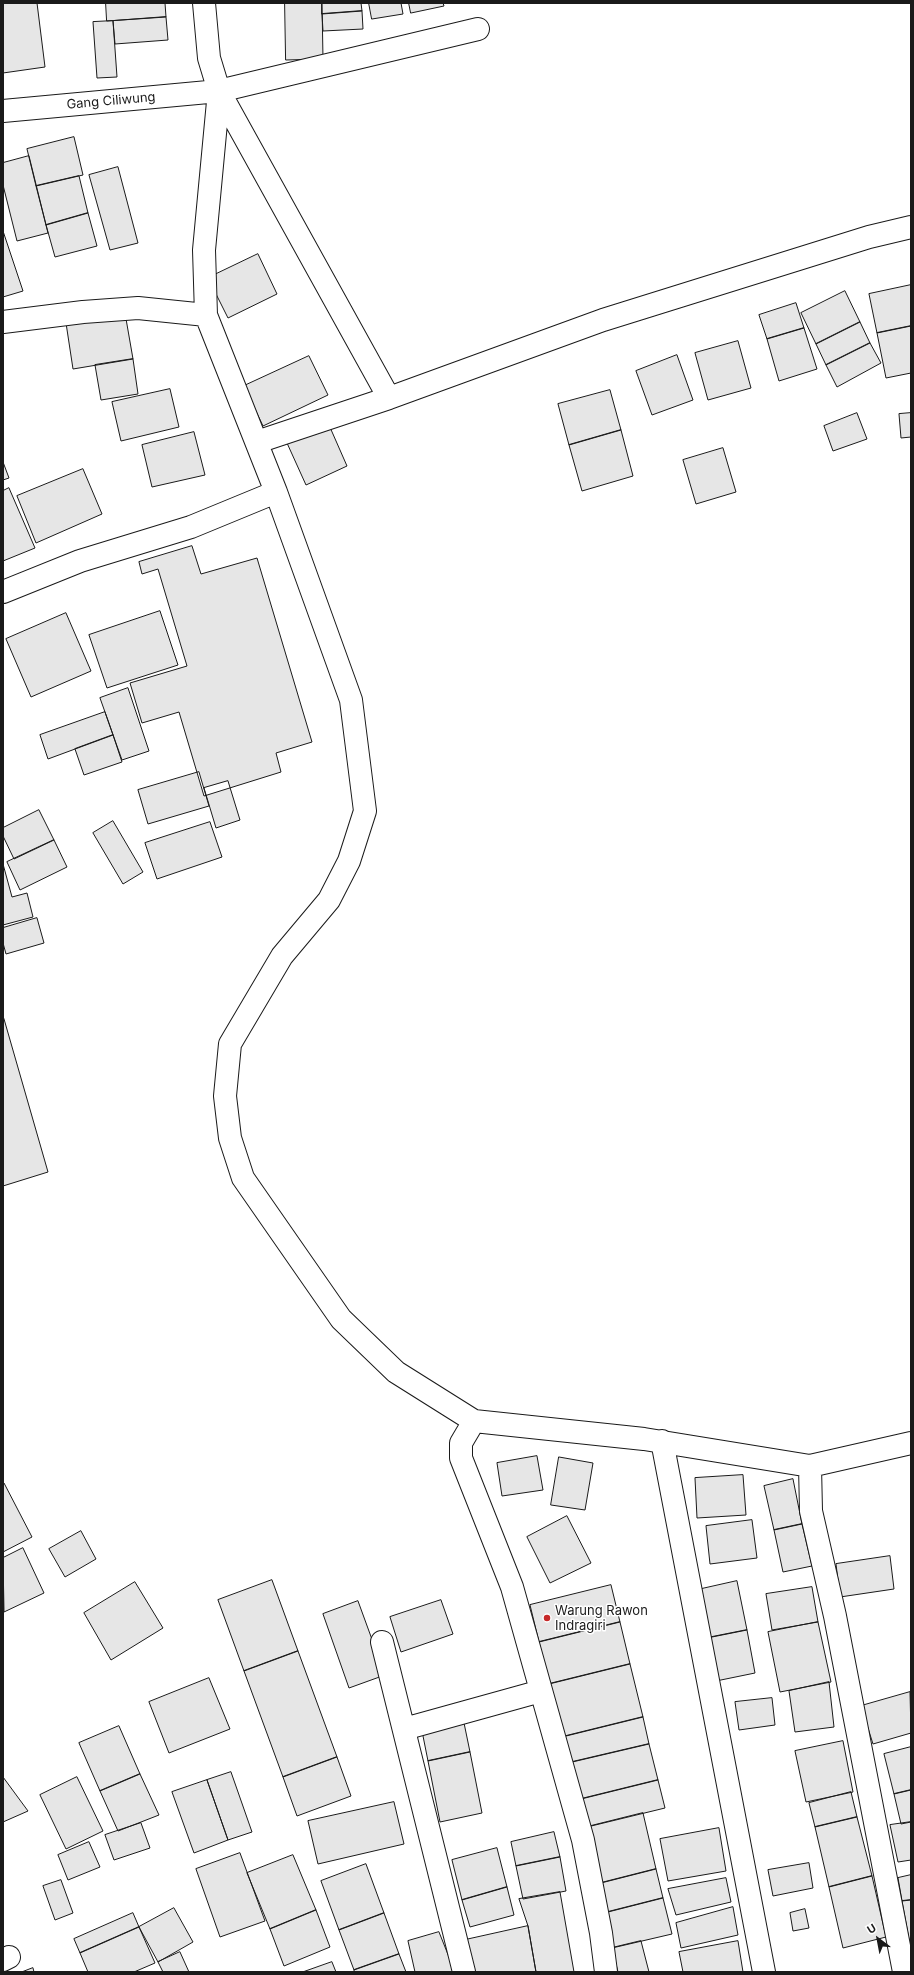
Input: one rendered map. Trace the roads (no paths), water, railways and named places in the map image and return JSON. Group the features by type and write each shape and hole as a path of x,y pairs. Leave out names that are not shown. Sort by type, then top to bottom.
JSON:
{"street":[{"path":"204,3 209,58 219,90 389,398"},
{"name":"Gang Ciliwung","path":"3,111 219,90 478,29"},
{"path":"219,90 204,250 206,315 276,492 351,700 365,811 349,861 329,900 282,956 230,1044 225,1096 230,1138 242,1178 341,1319 396,1372 474,1421 662,1441 810,1466 911,1443"},
{"path":"257,442 389,398 603,320 869,237 911,227"},
{"path":"3,322 83,312 138,308 206,315"},
{"path":"3,592 80,561 191,527 276,492"},
{"path":"474,1421 461,1443 461,1458 512,1587 583,1840 601,1933 606,1972"},
{"path":"662,1441 764,1972"},
{"path":"810,1466 811,1511 835,1616 904,1972"},
{"path":"382,1642 464,1972"},
{"path":"404,1729 541,1691"}],"place":[{"name":"Warung Rawon Indragiri","path":"547,1618"}]}
